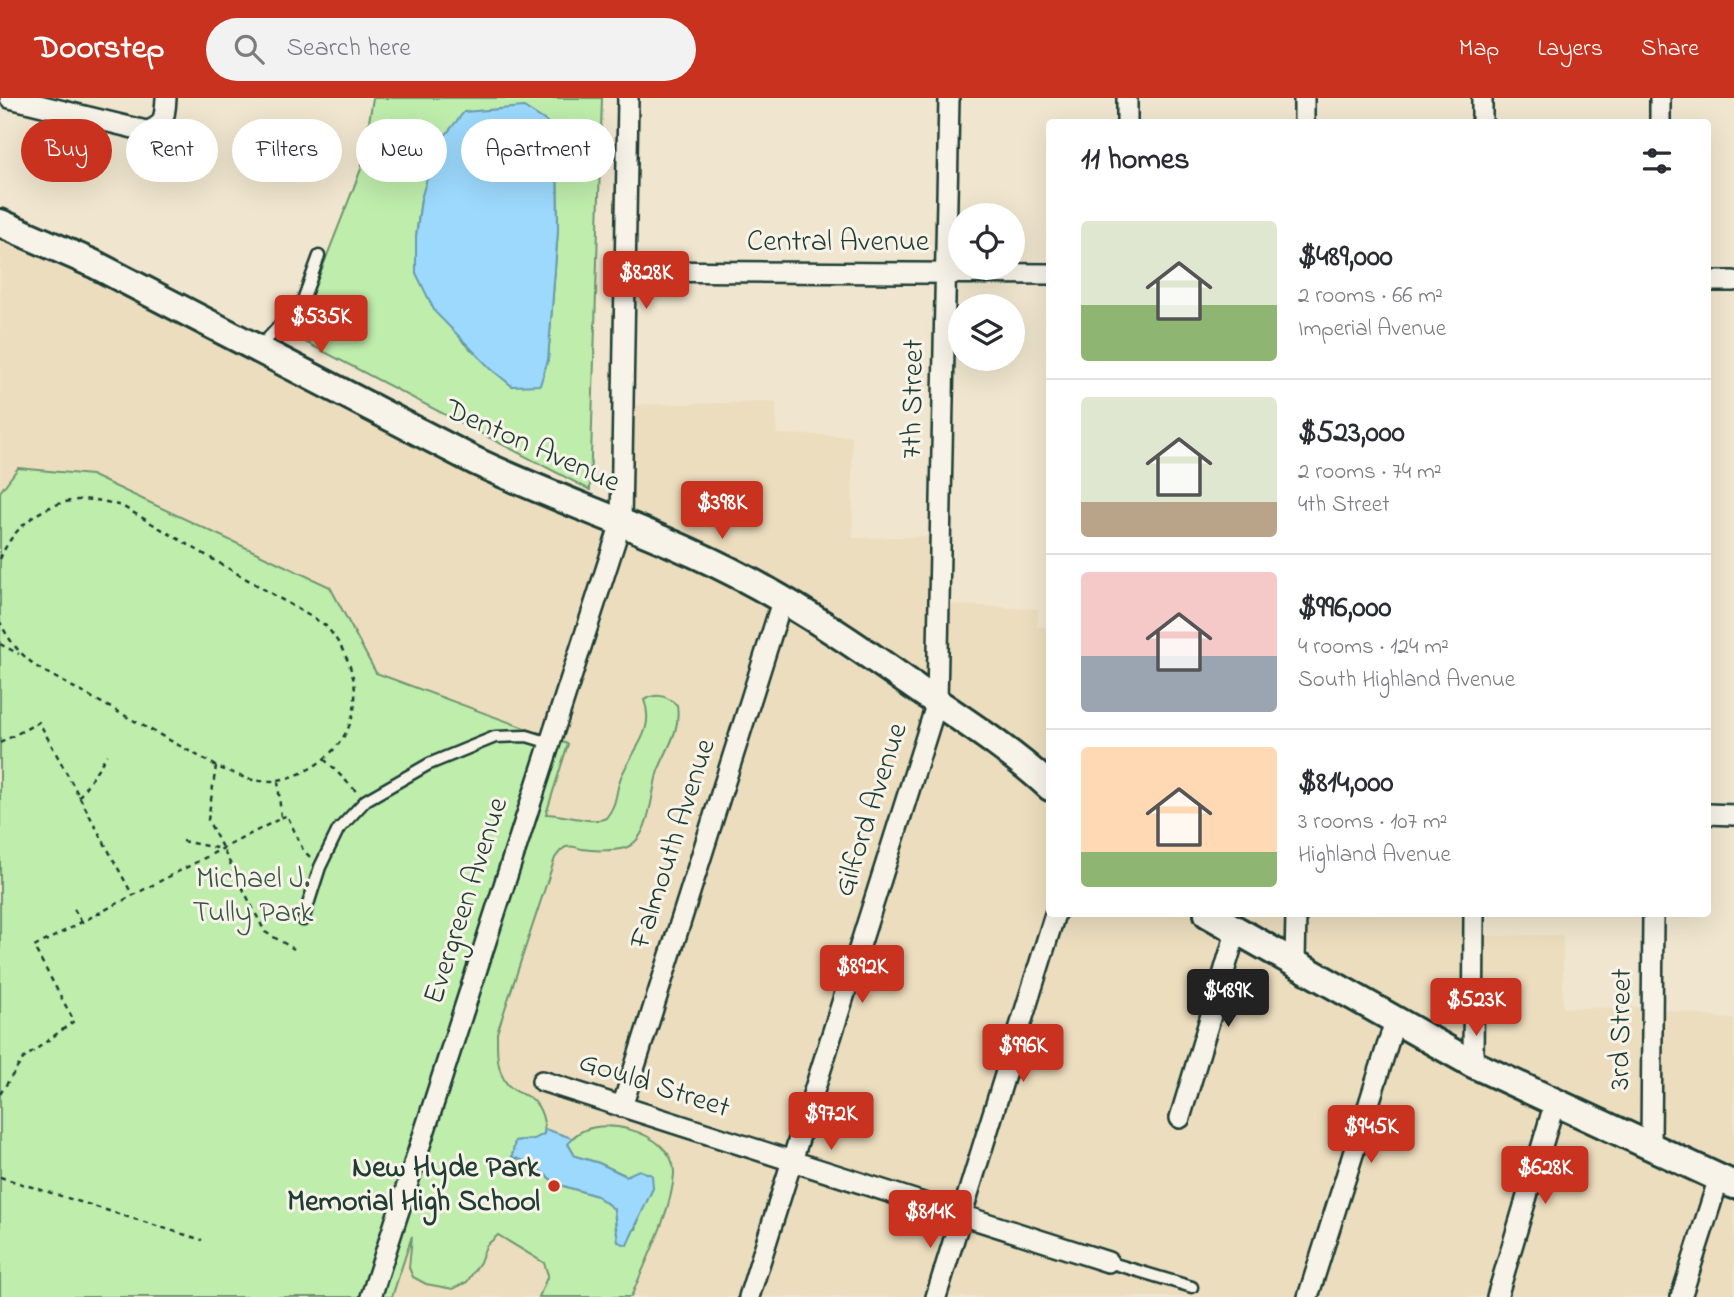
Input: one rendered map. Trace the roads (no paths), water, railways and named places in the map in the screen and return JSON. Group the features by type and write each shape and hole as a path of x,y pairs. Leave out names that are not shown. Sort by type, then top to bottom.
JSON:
{"main road":[{"name":"Denton Avenue","path":"0,223 94,264 486,467 695,554 783,598 836,631 937,702 1024,764 1046,783"},
{"path":"1214,917 1473,1064 1726,1182"}],"street":[{"path":"10,98 146,131 155,130 164,120 166,98"},
{"name":"Evergreen Avenue","path":"371,1297 621,523 628,98"},
{"name":"7th Street","path":"937,702 949,98"},
{"path":"1127,98 1127,119"},
{"path":"1304,98 1304,119"},
{"path":"1482,98 1482,119"},
{"path":"1660,98 1660,119"},
{"name":"Central Avenue","path":"626,271 1046,274"},
{"path":"1711,281 1734,281"},
{"name":"Falmouth Avenue","path":"622,1107 783,598"},
{"name":"Gilford Avenue","path":"749,1297 937,702"},
{"path":"1711,814 1734,815"},
{"path":"936,1297 1054,917"},
{"path":"1295,961 1296,917"},
{"path":"1473,1064 1474,917"},
{"name":"3rd Street","path":"1651,1146 1653,917"},
{"path":"1180,1118 1237,929"},
{"path":"1308,1297 1395,1021"},
{"name":"Gould Street","path":"542,1081 1108,1262"},
{"path":"1497,1297 1555,1102"},
{"path":"1681,1297 1700,1236 1726,1182"}],"lane":[{"path":"258,349 303,300 319,256"},
{"path":"303,920 320,867 338,830 366,800 429,764 495,737 527,736 550,743"},
{"path":"1108,1262 1192,1287"}],"water":[{"path":"524,107 542,119 461,119 461,182 557,182 558,230 548,360 540,385 512,386 491,369 435,312 416,273 416,237 426,182 447,182 447,133 464,112"},
{"path":"545,1129 572,1138 568,1144 575,1156 599,1163 626,1176 639,1170 652,1175 653,1188 627,1245 618,1242 614,1209 597,1196 557,1184 531,1163 512,1157 515,1141 534,1139 544,1134"}],"place":[{"name":"New Hyde Park Memorial High School","path":"554,1186"}],"park label":[{"name":"Michael J. Tully Park","path":"253,897"}]}
